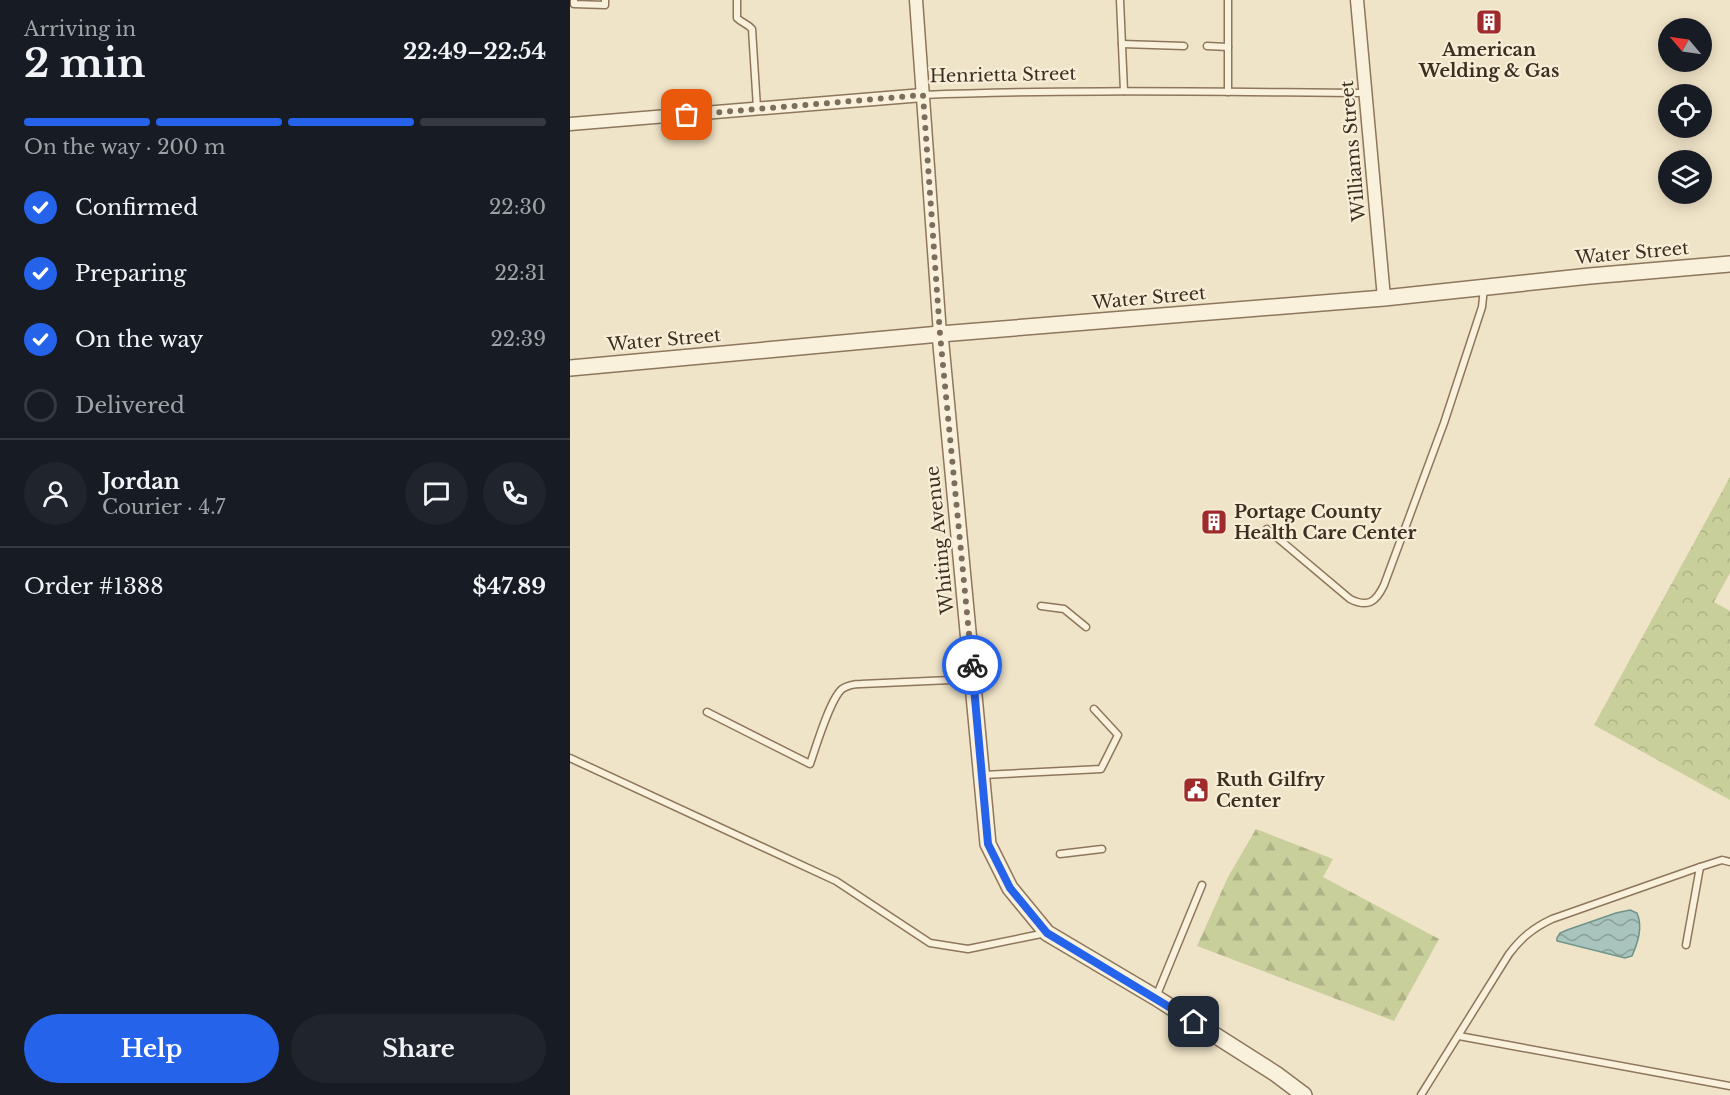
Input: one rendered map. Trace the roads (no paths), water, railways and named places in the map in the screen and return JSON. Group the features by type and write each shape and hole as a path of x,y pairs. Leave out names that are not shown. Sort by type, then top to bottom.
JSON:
{"street":[{"name":"Whiting Avenue","path":"916,0 940,334 988,844 1010,888 1047,933 1155,997 1276,1074 1304,1095"},
{"name":"Williams Street","path":"1357,0 1384,298"},
{"name":"Henrietta Street","path":"570,124 923,95"},
{"name":"Water Street","path":"570,368 940,334 1384,298 1730,264"}],"lane":[{"path":"574,0 574,4 605,5 605,0"},
{"path":"736,0 737,18 752,29 757,109"},
{"path":"1120,0 1124,91"},
{"path":"1228,0 1228,92"},
{"path":"1122,44 1184,46"},
{"path":"1207,46 1228,47"},
{"name":"Henrietta Street","path":"923,95 1124,91 1365,93"},
{"path":"1267,530 1350,599 1364,604 1376,598 1387,576 1444,423 1482,307 1484,287"},
{"path":"1041,606 1064,609 1086,627"},
{"path":"708,712 810,764 833,703 841,690 846,687 861,684 973,679"},
{"path":"982,775 1101,769 1118,735 1094,709"},
{"path":"570,758 836,881 930,943 968,948 1047,933"},
{"path":"1060,854 1102,849"},
{"path":"1421,1095 1509,954 1520,940 1536,927 1552,919 1700,867 1722,860 1730,862"},
{"path":"1686,945 1700,867"},
{"path":"1155,997 1202,885"},
{"path":"1459,1036 1730,1086"}],"water":[{"path":"1630,910 1637,913 1640,924 1638,940 1632,956 1625,958 1557,941 1560,933 1567,930"}],"place":[{"name":"American Welding & Gas","path":"1489,22"},
{"name":"Portage County Health Care Center","path":"1214,522"},
{"name":"Ruth Gilfry Center","path":"1196,790"}]}
